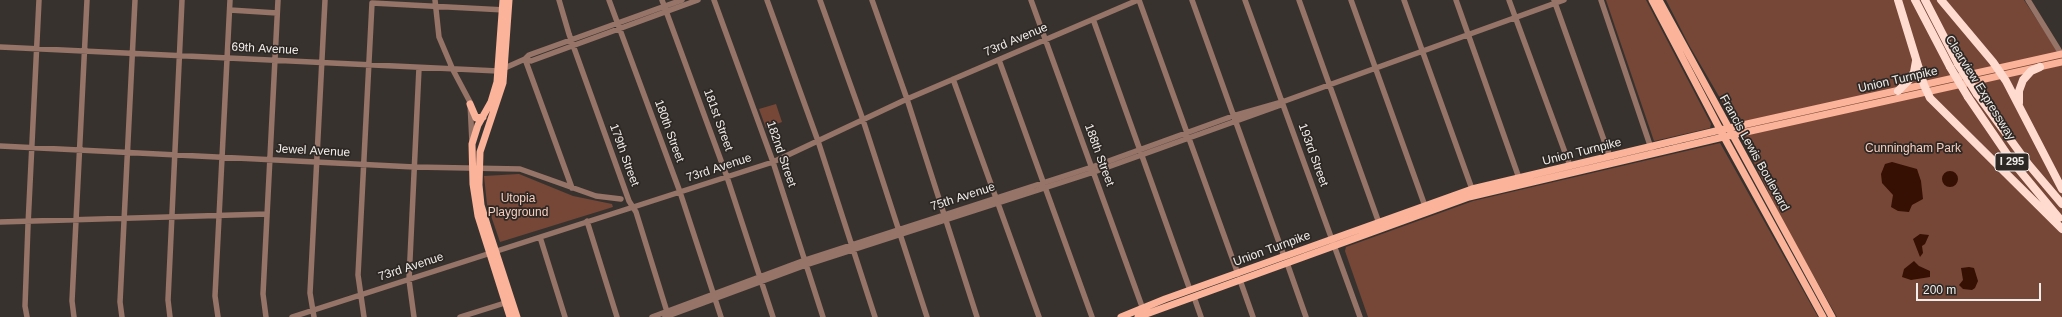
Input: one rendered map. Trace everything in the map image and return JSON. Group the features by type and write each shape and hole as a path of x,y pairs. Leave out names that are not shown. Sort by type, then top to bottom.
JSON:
{"highway":[{"path":"1898,0 1926,89 1934,103 2062,228"},
{"name":"Clearview Expressway","path":"1915,0 1954,65 2024,159 2062,204"},
{"name":"Clearview Expressway","path":"1925,0 1968,97 2011,160 2062,222"},
{"path":"1941,0 2000,72 2062,189"},
{"path":"1898,91 1908,83 1912,76 1915,65 1914,53"},
{"path":"2022,112 2018,99 2020,87 2028,74 2040,67"}],"main road":[{"path":"476,169 487,128 501,93 505,68 506,10 503,0"},
{"path":"509,0 506,10 494,92 478,125 472,144 476,169 477,209 508,302 510,317"},
{"name":"Francis Lewis Boulevard","path":"1652,0 1720,130 1823,317"},
{"name":"Francis Lewis Boulevard","path":"1659,0 1832,317"},
{"name":"Union Turnpike","path":"1333,243 1379,223 1472,189 1610,157 1732,136 2000,72 2062,54"},
{"name":"Union Turnpike","path":"2000,72 2040,67 2062,62"},
{"name":"Union Turnpike","path":"1138,317 1192,294 1333,243 1469,197 1652,150 1728,128 1898,91 1926,89"},
{"path":"470,104 476,118 483,117"},
{"path":"508,302 517,317"},
{"name":"Union Turnpike","path":"1121,317 1145,313"}],"street":[{"path":"27,317 25,306 28,221 40,0"},
{"path":"74,317 72,301 87,0"},
{"path":"122,317 120,302 135,0"},
{"path":"170,317 168,300 171,217 182,0"},
{"path":"218,317 215,296 230,0"},
{"path":"266,317 263,294 278,0"},
{"path":"314,317 310,293 325,0"},
{"name":"179th Street","path":"559,0 572,42 633,207 668,315"},
{"name":"180th Street","path":"609,0 680,192 721,317"},
{"name":"181st Street","path":"662,0 727,177 773,317"},
{"name":"69th Avenue","path":"665,9 682,0"},
{"name":"69th Avenue","path":"0,47 322,64 498,71 525,60 529,55 596,34 665,9 698,0"},
{"name":"182nd Street","path":"714,0 773,162 823,317"},
{"path":"767,0 818,141 875,317"},
{"path":"820,0 863,120 927,317"},
{"path":"872,0 908,99 977,317"},
{"name":"188th Street","path":"1031,0 1145,313"},
{"path":"1138,0 1253,317"},
{"name":"73rd Avenue","path":"292,317 773,162 953,79 1138,0"},
{"path":"1192,0 1306,317"},
{"name":"193rd Street","path":"1245,0 1360,317"},
{"path":"1299,0 1379,223"},
{"path":"1351,0 1425,206"},
{"path":"1404,0 1472,189"},
{"path":"1456,0 1519,178"},
{"path":"1509,0 1570,166"},
{"name":"75th Avenue","path":"652,317 668,315 805,262 1093,170 1564,0"},
{"path":"1601,0 1652,150"},
{"path":"2028,0 2062,54"},
{"path":"1555,2 1610,157"},
{"path":"364,317 358,275 372,3 435,3 506,10"},
{"path":"435,3 439,37 453,70 465,89 470,104 472,144"},
{"path":"230,10 277,13"},
{"path":"1093,19 1201,317"},
{"path":"525,60 572,188"},
{"path":"999,60 1092,317"},
{"path":"414,317 409,280 419,68"},
{"path":"953,79 1039,317"},
{"name":"Jewel Avenue","path":"0,146 364,165 520,169 596,196 621,199"},
{"path":"0,222 267,214"},
{"path":"587,221 617,317"},
{"path":"540,237 565,317"},
{"path":"460,317 508,302"}],"green space":[{"path":"1606,0 1646,0 1711,124 1710,128 1654,141"},
{"name":"Cunningham Park","path":"1666,0 2024,0 2062,58 2062,317 1837,317 1784,224 1734,122 1689,45"},
{"path":"776,104 782,122 766,128 759,109"},
{"path":"1720,143 1818,317 1368,317 1345,251 1346,247 1473,201"},
{"name":"Utopia Playground","path":"519,174 573,196 612,204 613,207 500,242 487,204 484,176"}],"shaded area":[{"path":"1892,162 1917,169 1921,181 1923,199 1912,205 1909,212 1898,211 1891,207 1893,195 1882,183 1881,174 1885,164"},
{"path":"1950,171 1957,176 1958,179 1953,186 1950,187 1943,182 1942,179 1947,172"},
{"path":"1920,234 1929,235 1925,244 1922,246 1923,253 1920,257 1913,239"},
{"path":"1914,261 1919,266 1930,271 1930,277 1911,280 1902,277 1904,269"},
{"path":"1961,268 1974,268 1978,281 1975,288 1972,290 1963,289 1959,285 1963,280"}]}
